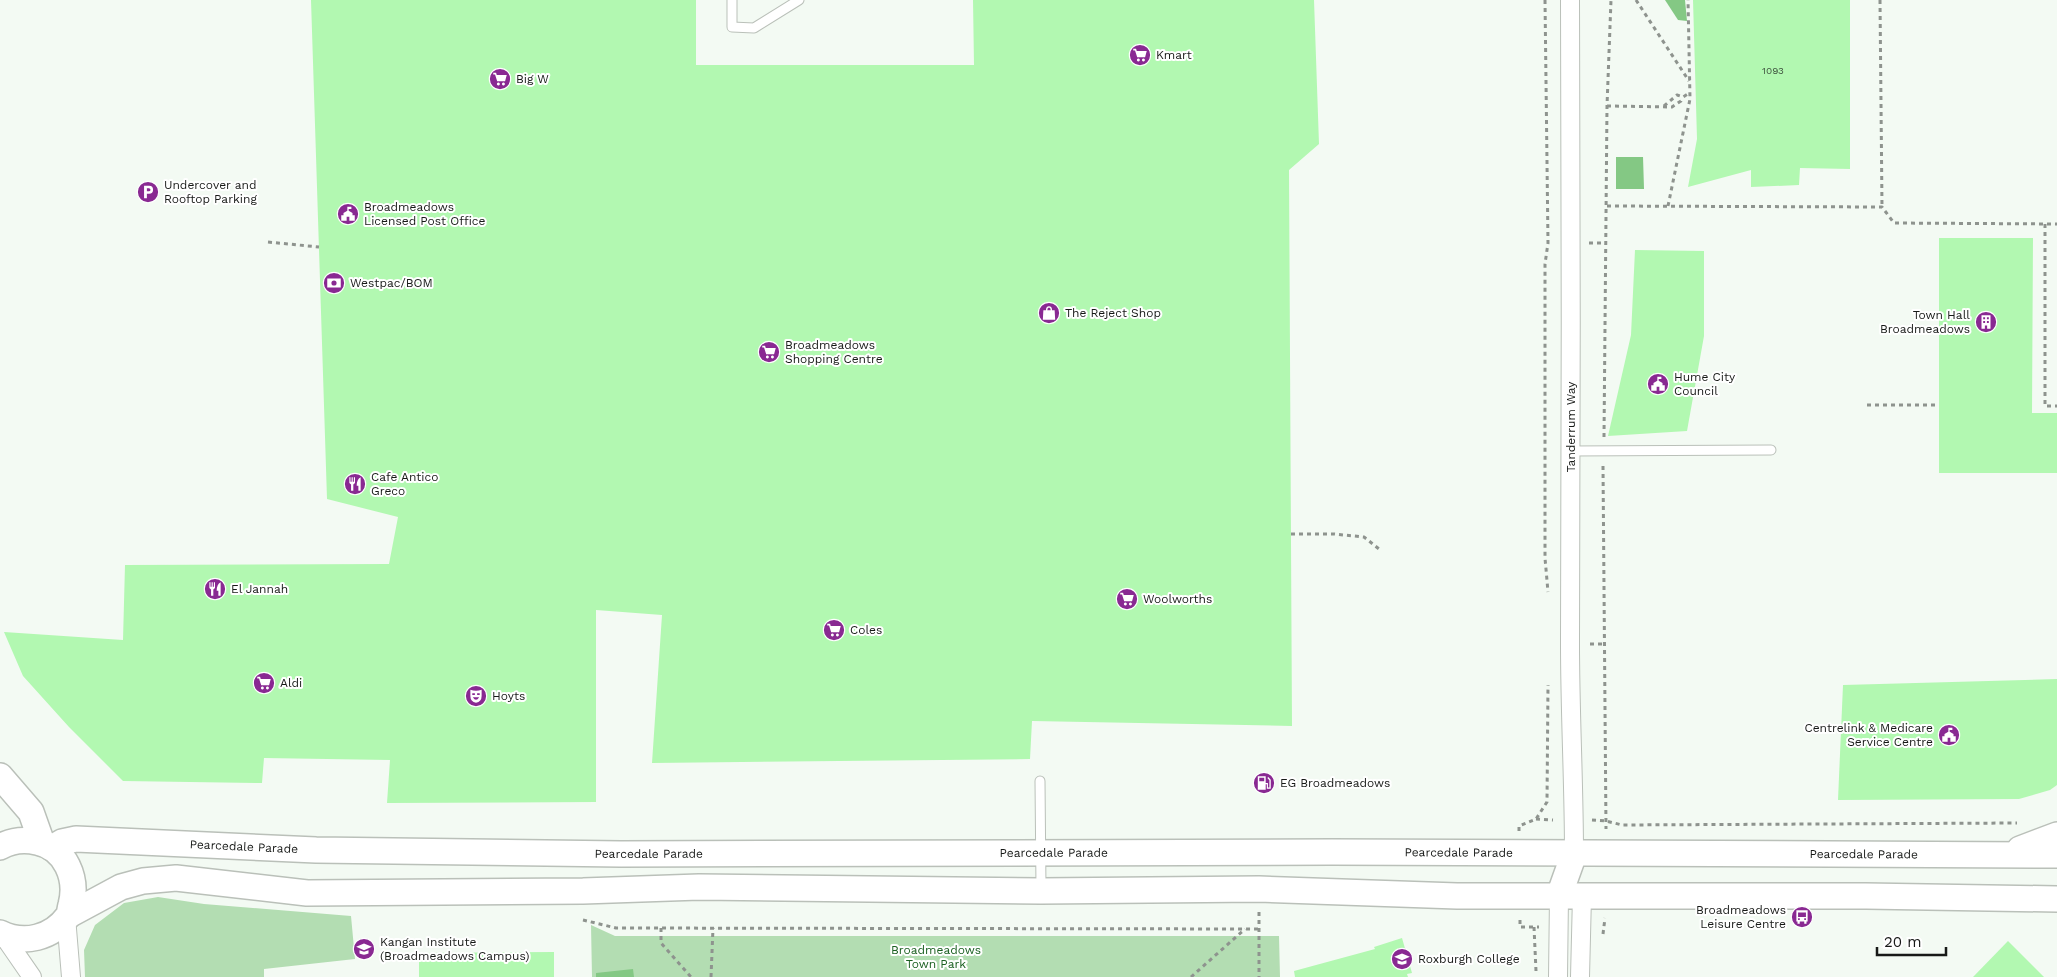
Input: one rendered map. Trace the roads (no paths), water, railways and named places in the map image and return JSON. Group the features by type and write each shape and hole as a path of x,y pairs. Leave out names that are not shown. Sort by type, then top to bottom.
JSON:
{"street":[{"name":"Tanderrum Way","path":"1558,977 1558,926 1570,896 1574,854 1570,644 1570,0"},
{"path":"0,776 31,812 47,846"},
{"path":"2004,855 2057,835"},
{"name":"Pearcedale Parade","path":"47,846 76,839 365,851 612,854 1332,852 2057,855"},
{"path":"0,847 7,842 25,840 47,846 62,857 69,868 74,894 67,916 71,977"},
{"path":"1,934 20,939 38,938 54,930 67,916 121,887 143,881 176,878 307,893 583,891 699,887 1041,890 1259,889 1519,896 1866,896 2052,902"},
{"name":"Tanderrum Way","path":"1570,896 1582,926 1580,977"},
{"path":"1,934 32,977"}],"lane":[{"path":"732,0 732,28 754,28 799,0"},
{"path":"1571,451 1771,450"},
{"path":"1040,781 1041,890"}],"place":[{"name":"Kmart","path":"1140,55"},
{"name":"Big W","path":"500,79"},
{"name":"Undercover and Rooftop Parking","path":"148,192"},
{"name":"Broadmeadows Licensed Post Office","path":"348,214"},
{"name":"Westpac/BOM","path":"334,283"},
{"name":"The Reject Shop","path":"1049,313"},
{"name":"Town Hall Broadmeadows","path":"1986,322"},
{"name":"Broadmeadows Shopping Centre","path":"769,352"},
{"name":"Hume City Council","path":"1658,384"},
{"name":"Cafe Antico Greco","path":"355,484"},
{"name":"El Jannah","path":"215,589"},
{"name":"Woolworths","path":"1127,599"},
{"name":"Coles","path":"834,630"},
{"name":"Aldi","path":"264,683"},
{"name":"Hoyts","path":"476,696"},
{"name":"Centrelink & Medicare Service Centre","path":"1949,735"},
{"name":"EG Broadmeadows","path":"1264,783"},
{"name":"Broadmeadows Leisure Centre","path":"1802,917"},
{"name":"Kangan Institute (Broadmeadows Campus)","path":"364,949"},
{"name":"Roxburgh College","path":"1402,959"}],"park label":[{"name":"Broadmeadows Town Park","path":"936,957"}]}
